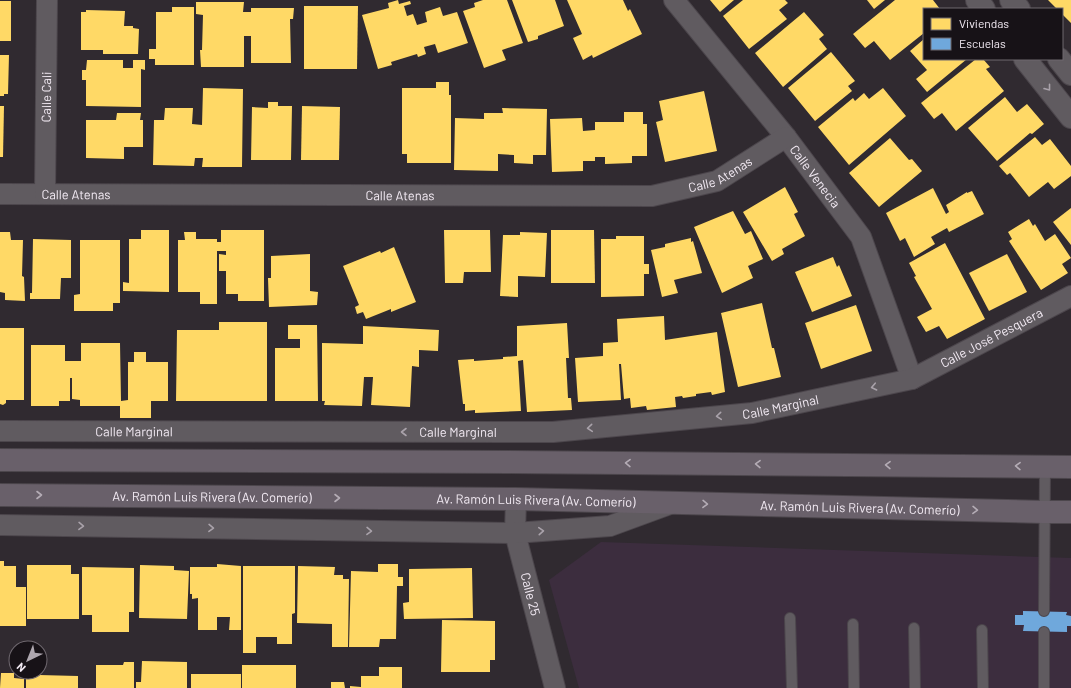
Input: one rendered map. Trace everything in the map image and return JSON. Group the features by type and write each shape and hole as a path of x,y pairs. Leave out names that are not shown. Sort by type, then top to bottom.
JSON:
{"main road":[{"path":"0,460 1071,466"},
{"name":"Av. Ramón Luis Rivera (Av. Comerío)","path":"0,495 516,499 1071,512"}],"street":[{"name":"Calle Cali","path":"45,194 47,0"},
{"name":"Calle Venecia","path":"674,0 786,137 861,236 912,379"},
{"path":"977,0 983,8"},
{"path":"1012,0 1018,8"},
{"path":"1026,60 1071,117"},
{"name":"Calle Atenas","path":"0,194 652,196 717,181 786,137"},
{"name":"Calle José Pesquera","path":"912,379 1071,296"},
{"name":"Calle Marginal","path":"0,431 553,432 752,413 912,379"},
{"name":"Calle 25","path":"516,499 515,533 555,688"},
{"path":"0,525 515,533 610,526 672,503"}],"lane":[{"path":"1044,611 1045,466"},
{"path":"790,618 792,688"},
{"path":"853,624 854,688"},
{"path":"914,628 915,688"},
{"path":"982,630 983,688"},
{"path":"1044,632 1044,688"}],"shaded area":[{"path":"601,542 1071,558 1071,688 579,688 549,580"}],"building: Viviendas":[{"path":"398,0 399,4 410,1 411,4 404,6 407,16 413,14 417,25 427,22 425,12 440,7 443,16 457,12 468,43 438,53 435,44 424,47 426,54 418,57 417,54 391,62 392,65 378,69 362,15 389,8 388,3"},
{"path":"483,0 507,0 523,43 502,50 506,60 484,68 463,11 475,7 474,3"},
{"path":"512,0 555,0 564,26 538,36 538,39 528,42"},
{"path":"567,0 623,0 628,11 630,9 642,34 593,58 592,55 583,60 573,38 582,34"},
{"path":"710,0 734,0 720,12"},
{"path":"743,0 785,0 788,3 779,10 787,19 749,49 723,16"},
{"path":"867,0 885,0 874,9"},
{"path":"895,0 933,0 939,8 923,8 923,34 890,60 874,41 865,48 853,34"},
{"path":"1048,0 1071,0 1071,23 1063,15 1063,8 1056,8"},
{"path":"0,1 11,1 11,41 0,41"},
{"path":"196,2 244,2 243,12 251,12 251,8 294,8 293,19 290,19 291,63 251,63 251,36 244,36 244,67 201,67 200,50 202,50 203,15 196,14"},
{"path":"304,6 358,6 357,69 304,69"},
{"path":"172,7 194,7 194,65 155,65 155,59 149,59 149,49 156,49 156,12 172,12"},
{"path":"86,10 125,11 124,26 133,26 133,28 139,29 138,54 103,54 103,50 81,50 81,12 86,12"},
{"path":"804,12 824,35 819,39 827,49 783,87 755,53"},
{"path":"923,40 923,60 966,60 927,92 916,79 927,70 910,51"},
{"path":"831,52 855,81 848,86 852,91 815,121 788,88"},
{"path":"0,55 9,55 8,94 4,94 4,96 0,96"},
{"path":"87,60 123,60 123,68 133,68 133,60 145,60 145,70 141,69 141,107 86,106 86,80 82,80 82,70 86,70"},
{"path":"975,60 984,60 990,67 986,69 1004,91 956,131 942,113 934,119 921,103"},
{"path":"436,82 449,82 449,95 451,95 451,163 407,163 407,154 402,154 402,88 436,88"},
{"path":"203,88 243,89 242,167 202,167 203,158 195,158 194,166 153,165 154,120 164,120 165,108 193,108 192,124 202,125"},
{"path":"883,88 906,116 849,165 818,127 853,98 855,101 864,93 869,99"},
{"path":"704,91 717,151 665,162 656,122 663,120 659,101"},
{"path":"1005,97 1017,112 1027,104 1044,124 1032,134 1030,133 997,161 968,128"},
{"path":"268,102 278,102 278,106 292,106 291,160 251,160 252,107 268,108"},
{"path":"0,106 4,106 3,157 0,157"},
{"path":"302,106 340,107 339,160 301,160"},
{"path":"502,108 547,109 546,155 533,155 533,164 514,163 514,155 498,154 498,171 454,170 455,118 484,119 484,113 503,113"},
{"path":"624,112 643,112 643,124 647,124 647,156 632,156 632,163 605,164 605,157 595,157 595,161 583,161 583,171 552,172 550,119 582,118 583,131 595,130 595,122 624,122"},
{"path":"117,113 141,113 140,120 143,120 143,147 124,147 124,159 86,158 86,120 116,120"},
{"path":"1035,137 1042,145 1050,139 1071,166 1071,176 1054,189 1048,182 1029,197 1010,173 1007,175 999,166"},
{"path":"890,138 909,160 912,159 922,171 879,207 849,173"},
{"path":"785,187 798,212 794,214 805,236 782,249 784,254 772,261 743,212"},
{"path":"933,188 946,214 949,212 946,205 967,192 972,191 984,214 949,232 947,228 931,237 935,244 914,257 905,238 900,241 886,213"},
{"path":"1071,208 1071,245 1053,222"},
{"path":"733,211 745,234 751,231 763,259 748,266 753,278 722,293 694,227"},
{"path":"1029,219 1033,226 1035,224 1045,241 1055,234 1071,258 1062,264 1068,273 1041,290 1009,241 1012,239 1008,232"},
{"path":"141,230 169,230 169,292 123,291 123,282 129,283 129,239 141,239"},
{"path":"221,230 264,230 264,301 238,301 238,294 226,294 226,271 219,271 219,254 226,255 226,251 217,251 217,304 200,304 200,292 178,292 178,240 185,240 184,232 196,232 196,239 217,239 217,242 221,242"},
{"path":"444,230 490,230 491,272 464,272 463,283 445,283"},
{"path":"551,230 594,230 595,283 551,283"},
{"path":"0,232 10,232 11,240 23,240 22,276 24,277 25,301 5,300 5,293 0,292"},
{"path":"520,232 547,233 545,277 518,276 518,297 500,296 503,235 520,235"},
{"path":"616,236 644,236 644,264 649,264 649,274 644,274 644,296 601,297 601,239 616,239"},
{"path":"691,238 702,273 674,280 678,293 662,297 651,250 665,247 665,244"},
{"path":"33,239 71,240 71,278 61,278 60,299 30,299 30,293 32,293"},
{"path":"80,240 120,240 120,303 113,303 113,311 74,311 74,295 80,294"},
{"path":"945,243 985,319 947,339 939,326 926,332 917,317 932,309 914,277 916,276 909,263"},
{"path":"394,247 416,302 391,312 391,309 366,319 363,312 357,314 355,307 359,305 343,266"},
{"path":"310,254 310,291 318,292 317,305 269,307 268,278 271,278 271,256"},
{"path":"1007,254 1027,292 989,311 969,273"},
{"path":"833,257 837,267 839,265 852,296 812,312 795,272"},
{"path":"762,303 772,348 774,348 781,377 738,387 721,313"},
{"path":"856,305 872,351 821,369 805,323"},
{"path":"664,316 665,340 717,332 725,392 712,395 711,392 696,394 696,396 683,398 682,396 675,397 676,407 647,410 646,406 631,408 630,398 624,399 621,364 619,364 621,400 578,402 575,358 603,356 603,343 618,342 617,319"},
{"path":"219,322 267,322 267,401 176,401 177,330 219,330"},
{"path":"567,323 569,358 566,358 568,398 571,398 572,410 527,412 523,360 518,361 521,411 475,413 475,410 465,411 458,360 474,359 474,361 503,359 503,357 517,356 517,326"},
{"path":"288,325 317,325 318,401 275,401 275,348 300,348 300,339 288,339"},
{"path":"363,326 439,330 438,351 419,350 419,367 412,366 410,407 371,405 373,377 364,377 362,406 324,405 325,401 322,401 322,343 363,344"},
{"path":"0,328 24,328 24,400 6,400 6,403 3,405 0,404"},
{"path":"81,343 120,343 121,401 128,400 128,362 134,362 134,352 146,352 146,362 168,362 168,401 151,401 151,418 120,418 120,406 80,406 80,400 72,399 72,378 70,378 70,401 59,401 59,406 31,406 31,345 65,345 65,361 81,361"},
{"path":"0,561 4,561 4,566 16,566 16,587 26,587 26,626 0,626"},
{"path":"217,564 241,566 241,630 229,630 230,617 217,617 217,630 198,630 198,598 192,599 192,594 190,594 190,567 217,567"},
{"path":"378,564 398,564 398,577 403,577 403,586 397,586 396,639 380,639 379,647 349,647 351,571 378,572"},
{"path":"27,565 71,565 71,574 79,574 79,619 27,619"},
{"path":"140,565 174,566 174,570 189,571 187,619 139,618"},
{"path":"243,566 295,566 295,613 292,614 292,644 277,644 277,637 256,637 256,653 243,653"},
{"path":"298,566 335,567 334,575 343,575 343,579 349,579 348,647 332,647 332,624 297,623"},
{"path":"82,567 134,568 134,612 129,612 129,632 92,632 92,615 82,615"},
{"path":"472,568 473,618 404,619 403,603 409,602 409,569"},
{"path":"442,620 495,621 495,660 490,660 490,672 441,672"},
{"path":"142,661 187,662 187,688 136,688 136,682 141,682"},
{"path":"124,662 134,662 134,688 96,688 96,665 123,665"},
{"path":"242,665 296,665 296,688 242,688"},
{"path":"379,667 402,667 402,688 350,688 350,686 361,687 361,676 379,676"},
{"path":"1,673 8,673 8,680 24,680 24,688 0,688"},
{"path":"191,674 241,674 241,688 191,688"},
{"path":"48,675 78,676 78,688 26,688 26,680 48,680"},
{"path":"331,682 344,682 345,688 331,688"}],"building: Escuelas":[{"path":"1023,611 1067,612 1066,615 1071,616 1071,626 1067,626 1067,632 1023,631 1024,625 1015,625 1015,615 1023,615"}]}
